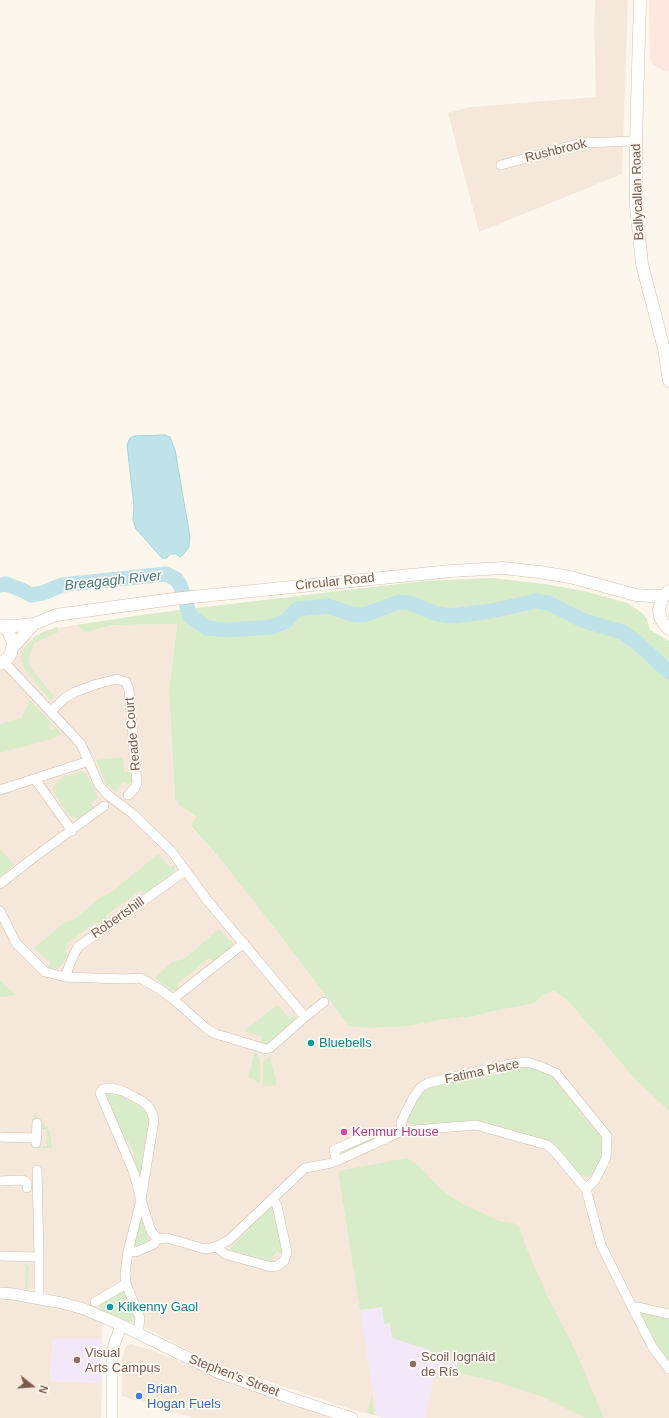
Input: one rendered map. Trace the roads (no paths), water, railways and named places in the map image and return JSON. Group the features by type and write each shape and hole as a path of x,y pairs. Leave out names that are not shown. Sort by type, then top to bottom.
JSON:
{"main road":[{"name":"Ballycallan Road","path":"640,0 636,141 636,206 642,264 664,349 669,381"},
{"name":"Circular Road","path":"1,625 15,626 34,624 56,615 173,598 451,570 503,568 570,577 636,595 652,596 667,593"},
{"name":"Circular Road","path":"660,617 659,610 661,602 667,593"},
{"name":"Circular Road","path":"636,595 649,604 669,629"},
{"name":"Circular Road","path":"2,663 11,653 12,648 34,624"},
{"path":"1,625 6,629 12,638 12,648"}],"street":[{"name":"Rushbrook","path":"501,165 581,143 636,141"},
{"path":"2,663 51,711 81,744 99,785 108,795 133,814 169,849 207,900 305,1017"},
{"name":"Reade Court","path":"51,711 66,697 75,692 117,679 126,682 129,690 137,783 135,788 128,795"},
{"path":"0,790 89,762"},
{"path":"35,779 72,830"},
{"path":"0,884 104,806"},
{"name":"Robertshill","path":"65,977 78,947 185,871"},
{"path":"0,911 16,944 45,972 65,977 124,979 140,978 152,984 173,999 207,1029 216,1034 266,1049 270,1048 324,1002"},
{"path":"173,999 244,943"},
{"name":"Fatima Place","path":"402,1131 401,1122 413,1098 420,1088 428,1083 511,1064 526,1062 540,1066 556,1073 607,1136 606,1158 595,1180 586,1189"},
{"path":"137,1333 140,1318 126,1284 125,1274 128,1251 141,1200 154,1120 148,1106 142,1101 124,1091 110,1088 103,1089 100,1094 134,1173 141,1200 151,1231 157,1239"},
{"path":"0,1137 36,1141 37,1123"},
{"path":"157,1239 167,1238 205,1249 216,1247 229,1240 305,1168 337,1161 402,1131 476,1125 547,1145 555,1152 586,1189 601,1246 653,1348 669,1369"},
{"path":"337,1161 334,1150 377,1132 384,1140"},
{"path":"37,1170 40,1257 39,1298"},
{"path":"0,1181 22,1180 27,1183 27,1188"},
{"path":"216,1247 225,1254 271,1267 277,1266 284,1261 287,1252 277,1206 273,1198"},
{"path":"128,1251 136,1252 154,1244 157,1239"},
{"path":"0,1256 40,1257"},
{"path":"95,1302 126,1284"},
{"name":"Stephen's Street","path":"0,1293 39,1298 84,1309 121,1325 217,1372 352,1418"},
{"path":"633,1309 637,1307 669,1314"},
{"path":"112,1418 112,1351 121,1325"}],"water":[{"path":"165,435 170,437 175,450 190,537 189,547 183,555 180,557 176,554 170,554 167,558 162,558 136,529 133,520 134,506 127,445 130,438 134,436"}],"waterway":[{"name":"Breagagh River","path":"0,585 6,584 31,595 43,593 62,585 166,574 176,579 180,585 190,616 207,628 227,630 272,627 286,621 297,609 327,606 352,614 364,615 399,602 409,603 437,614 453,616 491,611 536,601 548,603 582,620 622,632 635,641 669,672"}],"place":[{"name":"Bluebells","path":"311,1043"},
{"name":"Kenmur House","path":"344,1132"},
{"name":"Kilkenny Gaol","path":"110,1307"},
{"name":"Visual Arts Campus","path":"77,1360"},
{"name":"Scoil Iognáid de Rís","path":"413,1364"},
{"name":"Brian Hogan Fuels","path":"139,1396"}]}
